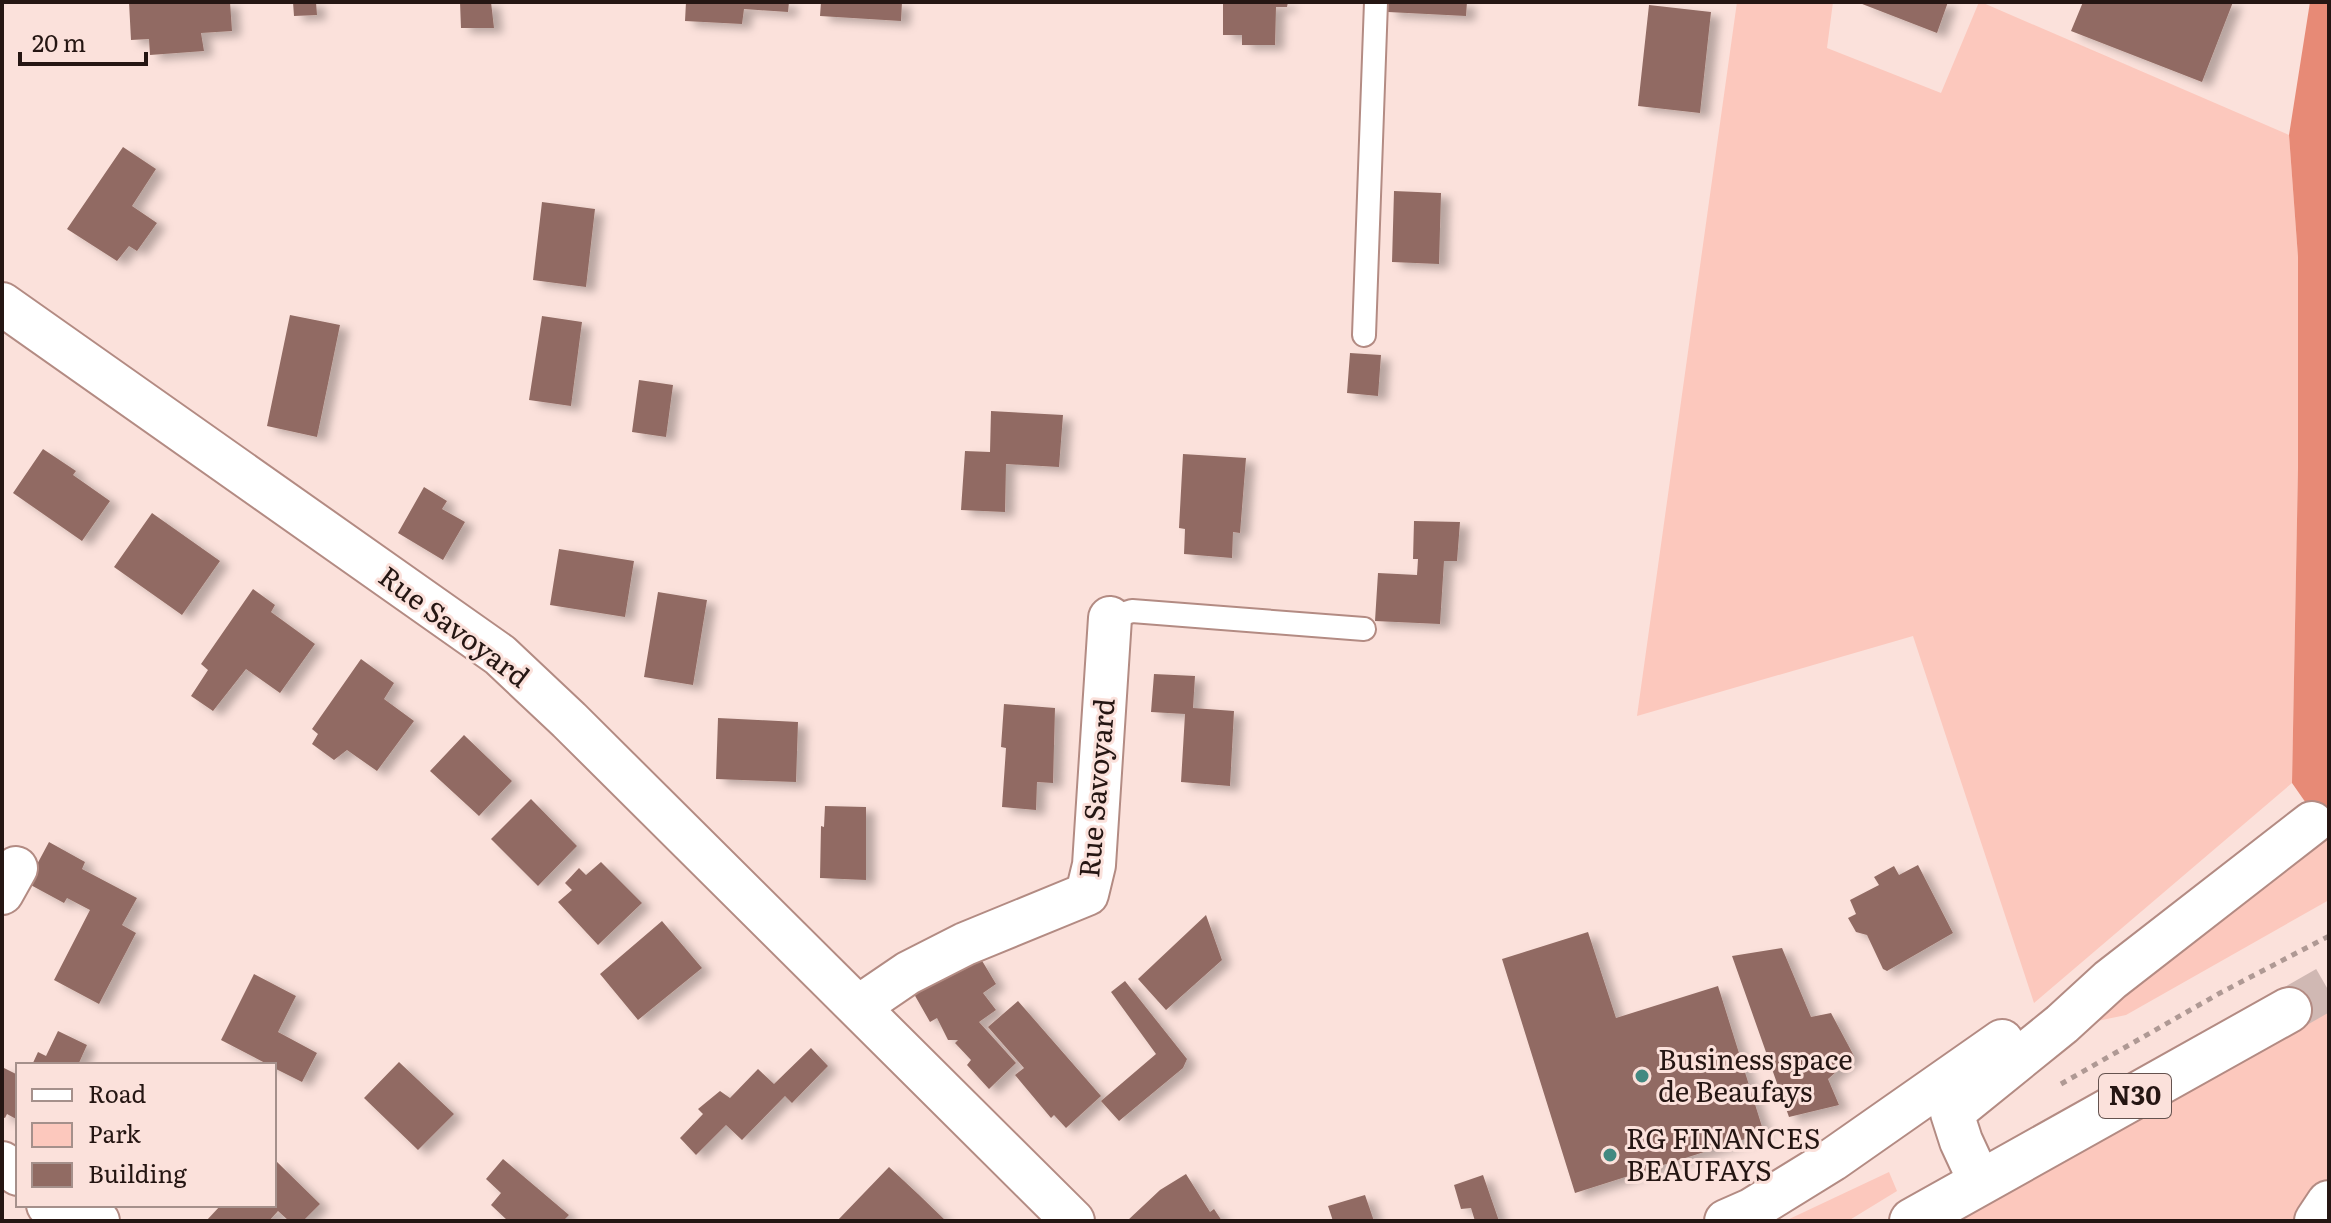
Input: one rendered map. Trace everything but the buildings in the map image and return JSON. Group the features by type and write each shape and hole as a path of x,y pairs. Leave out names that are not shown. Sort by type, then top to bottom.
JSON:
{"main road":[{"name":"N30","path":"1912,1221 2289,1010"},
{"path":"2317,1221 2329,1203"}],"street":[{"name":"Rue Savoyard","path":"2,304 500,655 1073,1221"},
{"name":"Rue Savoyard","path":"858,1007 908,973 965,944 1087,894 1094,865 1110,618"},
{"path":"1980,1182 1952,1113 2110,980 2312,823"},
{"path":"1726,1221 1751,1210 1832,1160 2015,1032 2076,1011"},
{"path":"59,1207 91,1213 98,1221"}],"lane":[{"path":"1364,335 1376,2"},
{"path":"1110,618 1132,611 1364,629"}],"path":[{"path":"2057,1086 2220,993 2329,936"}],"green space":[{"path":"1737,2 1833,2 1827,48 1941,93 1981,2 2289,135 2298,257 2298,468 2292,783 2034,1003 1913,636 1637,716"},
{"path":"2326,833 2329,836 2329,900 2126,1015 2078,1025"},
{"path":"2329,995 2329,1221 1955,1221 2146,1117 2274,1025"},
{"path":"1889,1172 1897,1191 1848,1221 1785,1221"}],"shaded area":[{"path":"2310,2 2329,2 2329,836 2292,783 2298,468 2298,257 2289,135"}],"tunnel":[{"path":"2289,1010 2329,987"}],"place":[{"name":"Business space de Beaufays","path":"1642,1076"},
{"name":"RG FINANCES BEAUFAYS","path":"1610,1155"}]}
